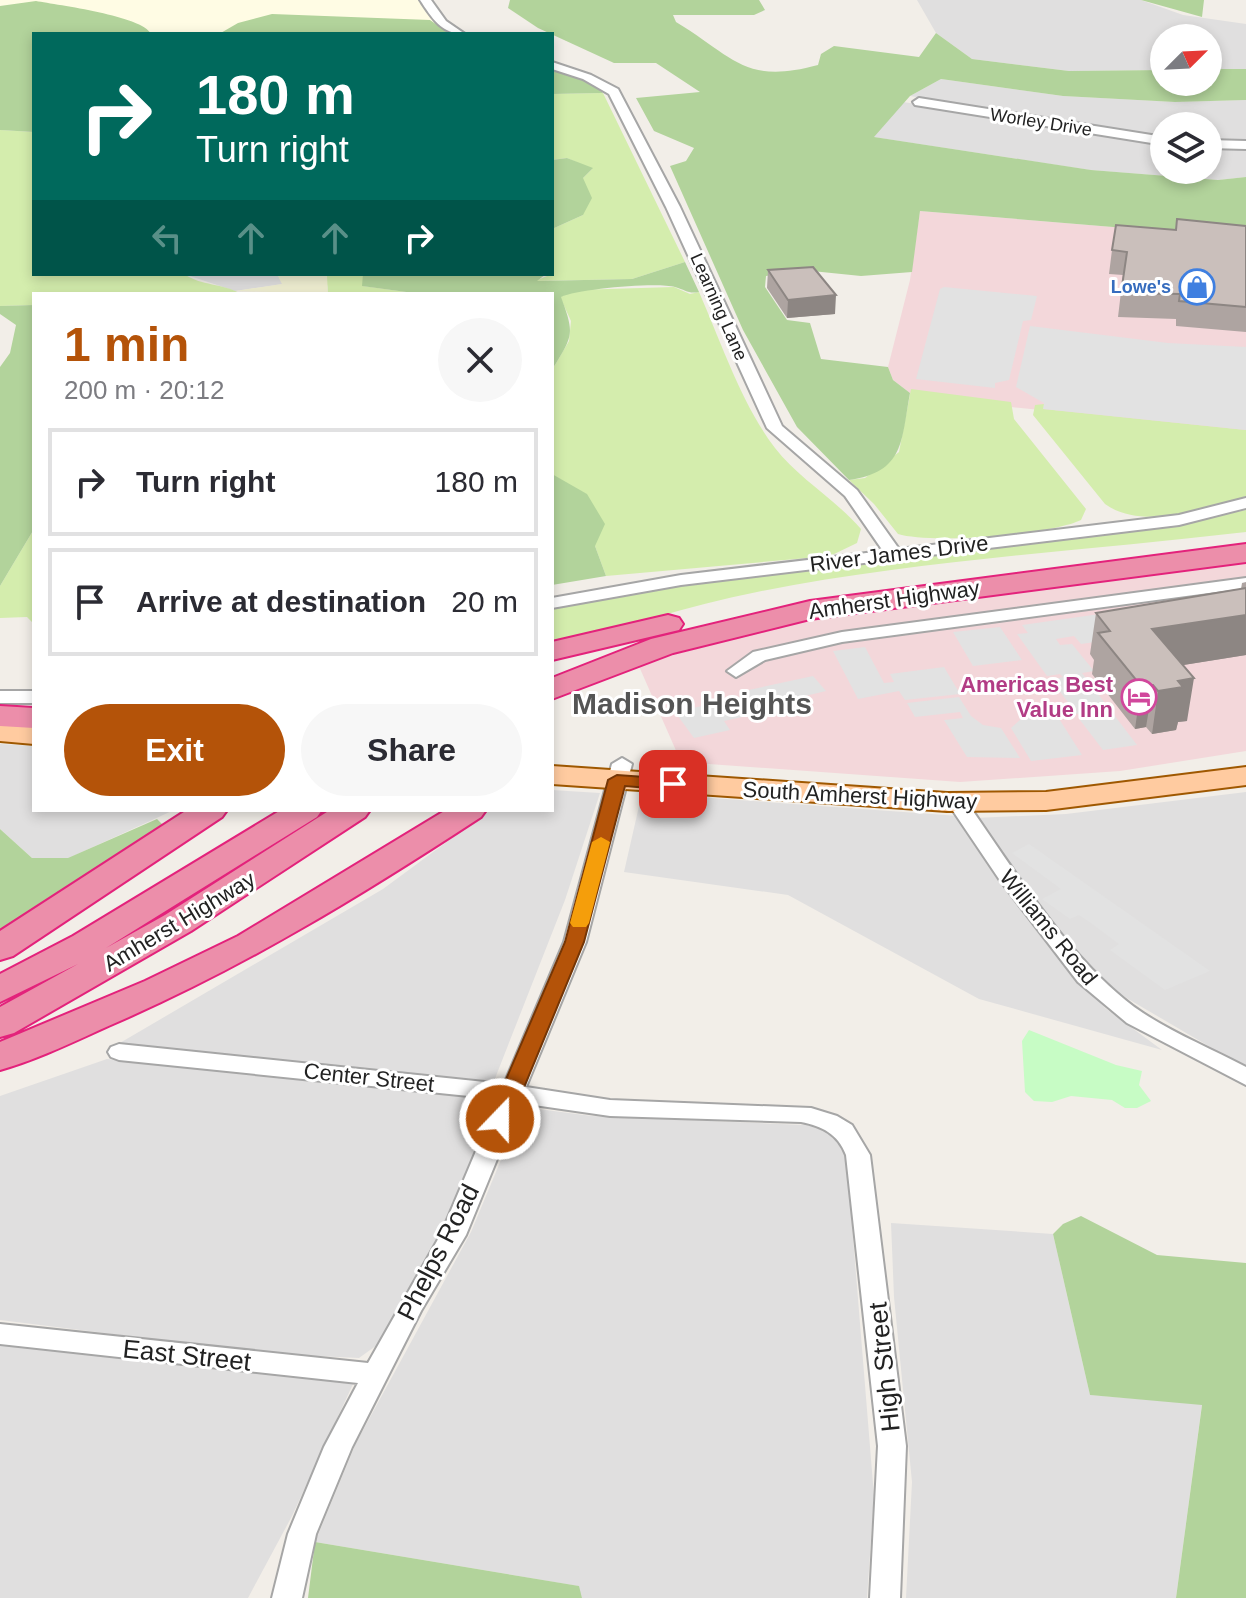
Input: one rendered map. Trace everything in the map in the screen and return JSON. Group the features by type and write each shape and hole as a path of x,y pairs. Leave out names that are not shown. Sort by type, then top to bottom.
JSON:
{"highway":[{"name":"Amherst Highway","path":"554,665 672,623 828,590 1246,538"},
{"name":"Amherst Highway","path":"554,688 662,646 797,613 1246,553"},
{"path":"554,651 672,623"},
{"path":"0,718 32,720"},
{"path":"0,948 207,812"},
{"name":"Amherst Highway","path":"0,990 86,944 302,812"},
{"name":"Amherst Highway","path":"0,1024 178,923 350,812"},
{"path":"0,1057 153,993 252,943 466,812"}],"main road":[{"path":"0,732 32,735"},
{"name":"South Amherst Highway","path":"554,758 619,772 876,799 957,802 1046,801 1246,776"},
{"name":"South Amherst Highway","path":"554,775 619,772 1120,793"}],"street":[{"path":"425,0 442,23 456,32"},
{"name":"Learning Lane","path":"554,66 587,77 614,92 673,207 775,428 851,493 894,554"},
{"name":"Worley Drive","path":"919,102 1150,139"},
{"path":"1222,144 1246,145"},
{"name":"River James Drive","path":"554,603 681,580 1179,520 1246,503"},
{"path":"736,671 759,656 842,637 1246,583"},
{"path":"0,697 32,697"},
{"name":"Phelps Road","path":"287,1598 302,1534 338,1447 453,1235 575,942 619,772"},
{"name":"Williams Road","path":"957,802 1006,874 1086,977 1135,1018 1246,1077"},
{"name":"Center Street","path":"119,1052 510,1093 610,1108 801,1114 833,1122 851,1138"},
{"name":"High Street","path":"851,1138 858,1155 872,1253 892,1446 885,1598"},
{"name":"East Street","path":"0,1334 375,1374"}],"shaded area":[{"path":"0,0 421,0 438,25 363,32 58,32 0,24"},
{"path":"917,0 1141,0 1183,15 1246,24 1246,69 1222,69 1222,24 1150,24 1150,70 1069,71 972,59 936,33"},
{"path":"941,79 1063,96 1175,102 1246,100 1246,141 1222,141 1222,112 1150,112 1150,134 910,96"},
{"path":"903,102 1150,140 1150,175 1090,170 873,137"},
{"path":"1222,146 1246,147 1246,177 1222,180"},
{"path":"920,211 1246,238 1246,431 952,401 910,393 893,380 888,367 910,280"},
{"path":"190,276 278,276 283,284 235,291"},
{"path":"940,289 1037,296 1031,320 1023,321 1009,380 995,383 995,388 916,379"},
{"path":"1030,326 1168,343 1246,347 1246,430 1043,409 1044,403 1016,387"},
{"path":"1246,563 1246,751 1120,771 960,782 681,762 638,664 807,620"},
{"path":"1213,598 1235,622 1081,644 1074,636 1056,639 1060,645 1072,644 1094,671 1082,673 1137,745 1103,750 1080,720 1093,717 1090,712 1077,714 1051,680 1063,677 1060,674 1047,676 1017,634 1028,633 1022,625"},
{"path":"1000,627 1022,660 973,666 953,632"},
{"path":"865,647 884,683 894,682 890,674 944,667 960,694 905,700 899,691 858,699 833,651"},
{"path":"813,676 826,691 780,702 784,708 724,721 730,730 694,738 675,712 747,696 744,691"},
{"path":"959,697 971,716 983,725 1001,728 1020,758 967,757 944,720 963,718 960,712 915,717 907,703"},
{"path":"1056,714 1082,755 1031,761 1011,728 1021,719"},
{"path":"0,744 32,746 32,812 170,812 69,858 32,858 0,829"},
{"path":"554,790 600,793 565,900 494,1081 113,1047 383,889 487,812 554,812"},
{"path":"1246,792 1246,1068 1106,986 1006,865 975,818 1066,814"},
{"path":"642,793 959,816 1015,898 1105,1008 1162,1050 979,999 788,895 624,872"},
{"path":"1029,844 1210,971 1165,990 1110,950 1119,944 1091,923 1079,915 1070,919 1042,899 1061,889 1012,853"},
{"path":"107,1059 488,1097 494,1102 446,1229 384,1340 359,1358 273,1354 0,1320 0,1096"},
{"path":"523,1107 592,1116 829,1126 846,1151 874,1496 867,1598 582,1598 578,1586 315,1542 356,1443 471,1232"},
{"path":"891,1223 1053,1234 1090,1395 1202,1404 1176,1598 906,1598 912,1482 894,1297"},
{"path":"0,1342 353,1384 292,1516 248,1598 0,1598"}],"green space":[{"path":"510,0 759,0 765,10 754,15 673,15 676,22 741,64 773,72 818,65 821,54 834,46 919,57 936,33 972,59 1069,71 1150,70 1150,96 1222,96 1222,69 1246,69 1246,100 1175,102 1063,96 941,79 910,96 874,137 1091,170 1150,175 1150,184 1222,184 1222,180 1246,177 1246,238 920,211 912,272 861,276 802,270 766,276 765,287 787,320 810,323 821,359 888,367 893,380 910,393 902,440 891,462 867,476 849,480 797,427 743,330 670,166 686,161 694,148 654,131 636,98 700,92 656,63 614,63 554,35 554,32 538,28 508,8"},
{"path":"1141,0 1204,0 1202,17"},
{"path":"36,1 80,8 133,22 149,32 32,32 32,132 0,130 0,6"},
{"path":"272,14 430,20 447,32 222,32 238,23"},
{"path":"554,69 592,84 603,93 554,94"},
{"path":"603,93 685,262 632,279 535,281 554,276 554,228 583,215 583,178 592,169 567,158 554,160 554,94"},
{"path":"0,130 32,132 32,276 188,276 236,292 32,292 32,305 0,306"},
{"path":"567,158 593,168 583,178 592,198 583,215 554,228 554,160"},
{"path":"685,262 699,292 665,286 635,286 583,291 561,297 570,335 554,366 554,292 406,292 362,286 363,276 543,276 537,281 632,279"},
{"path":"278,276 334,276 327,286 328,292 235,291 282,284"},
{"path":"327,276 363,276 363,286 406,292 328,292"},
{"path":"674,287 690,294 699,292 733,373 763,431 784,459 861,529 857,543 830,556 606,576 595,546 586,494 554,478 554,367 569,341 571,321 560,297 575,290"},
{"path":"32,305 32,532 0,586 0,367 10,353 16,325 0,314 0,306"},
{"path":"911,389 1011,402 1014,419 1086,509 1081,520 1018,534 936,538 898,534 849,480 865,478 899,452"},
{"path":"1044,404 1044,409 1246,430 1246,496 1175,515 1137,516 1120,512 1105,504 1033,415 1035,405"},
{"path":"554,475 587,494 605,524 595,546 606,576 554,585"},
{"path":"1246,510 1246,532 940,564 818,581 705,604 554,646 554,606 661,586 1172,525"},
{"path":"32,532 32,622 27,617 0,618 0,586"},
{"path":"157,819 164,826 0,931 0,829 32,858 68,858"},
{"path":"1029,1030 1116,1065 1142,1071 1139,1085 1151,1101 1137,1108 1125,1108 1112,1100 1071,1096 1052,1102 1034,1101 1025,1092 1022,1041"},
{"path":"1081,1216 1157,1255 1246,1263 1246,1598 1176,1598 1202,1405 1090,1395 1053,1234 1063,1224"},
{"path":"315,1542 579,1586 582,1598 308,1598"}],"building":[{"name":"Lowe's","path":"1177,219 1246,226 1246,307 1179,301 1180,294 1121,293 1127,252 1112,250 1116,225 1176,230"},
{"path":"813,267 836,295 788,300 768,270"},
{"path":"1246,588 1246,615 1152,629 1194,678 1178,681 1183,687 1158,691 1153,685 1141,686 1098,633 1110,631 1096,613"}],"slow traffic":[{"path":"580,923 601,842"}],"place":[{"name":"Lowe's","path":"1197,287"},
{"name":"Americas Best Value Inn","path":"1139,697"}],"district":[{"name":"Madison Heights","path":"692,704"}],"route":[{"path":"500,1119 575,942 617,780 673,784"}]}
